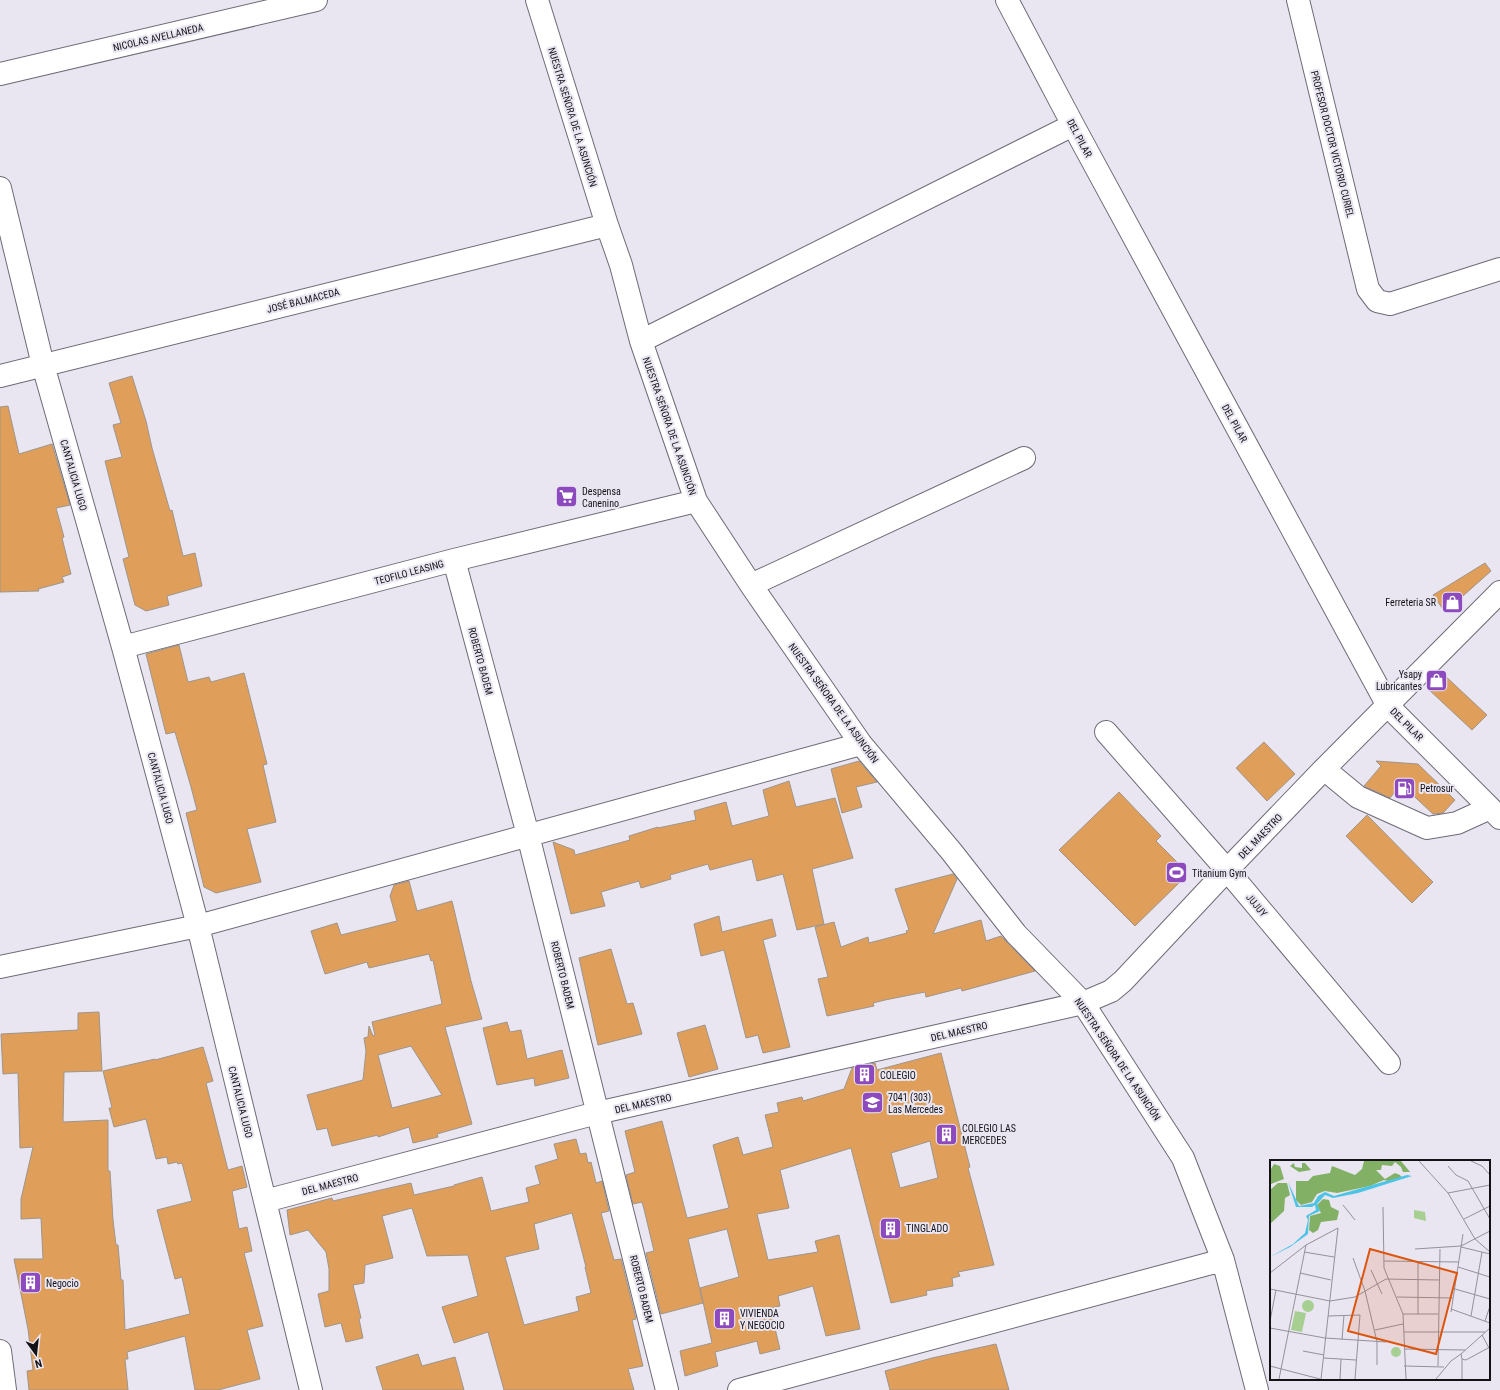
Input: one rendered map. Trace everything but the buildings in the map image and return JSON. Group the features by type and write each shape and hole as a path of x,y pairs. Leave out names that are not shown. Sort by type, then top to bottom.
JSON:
{"street":[{"name":"NICOLAS AVELLANEDA","path":"0,74 316,0"},
{"name":"NUESTRA SEÑORA DE LA ASUNCIÓN","path":"537,0 607,225 621,265 641,341 696,501 751,585 861,744 951,851 1016,934 1083,1003 1183,1158 1223,1260 1257,1390"},
{"name":"DEL PILAR","path":"1007,0 1073,125 1388,706 1495,813"},
{"name":"PROFESOR DOCTOR VICTORIO CURIEL","path":"1298,0 1368,289 1377,301 1390,304 1500,269"},
{"path":"641,341 1073,125"},
{"name":"CANTALICIA LUGO","path":"0,188 43,365 123,647 198,926 311,1390"},
{"name":"JOSÉ BALMACEDA","path":"0,376 607,225"},
{"path":"751,585 1024,458"},
{"name":"TEOFILO LEASING","path":"123,647 454,560 696,501"},
{"name":"ROBERTO BADEM","path":"454,560 528,836 667,1390"},
{"name":"DEL MAESTRO","path":"266,1201 598,1113 1083,1003 1110,991 1123,981 1324,769 1500,592"},
{"name":"JUJUY","path":"1106,732 1227,870 1389,1063"},
{"path":"0,967 198,926 861,744"},
{"path":"1324,769 1358,797 1427,828 1457,823 1495,813"},
{"path":"739,1390 1223,1260"},
{"path":"0,1351 5,1390"}],"place":[{"name":"Despensa Canenino","path":"567,497"},
{"name":"Ferreteria SR","path":"1452,602"},
{"name":"Ysapy Lubricantes","path":"1437,680"},
{"name":"Petrosur","path":"1405,788"},
{"name":"Titanium Gym","path":"1177,873"},
{"name":"COLEGIO","path":"864,1075"},
{"name":"7041 (303) Las Mercedes","path":"872,1103"},
{"name":"COLEGIO LAS MERCEDES","path":"947,1134"},
{"name":"TINGLADO","path":"891,1228"},
{"name":"Negocio","path":"30,1283"},
{"name":"VIVIENDA Y NEGOCIO","path":"725,1319"}]}
